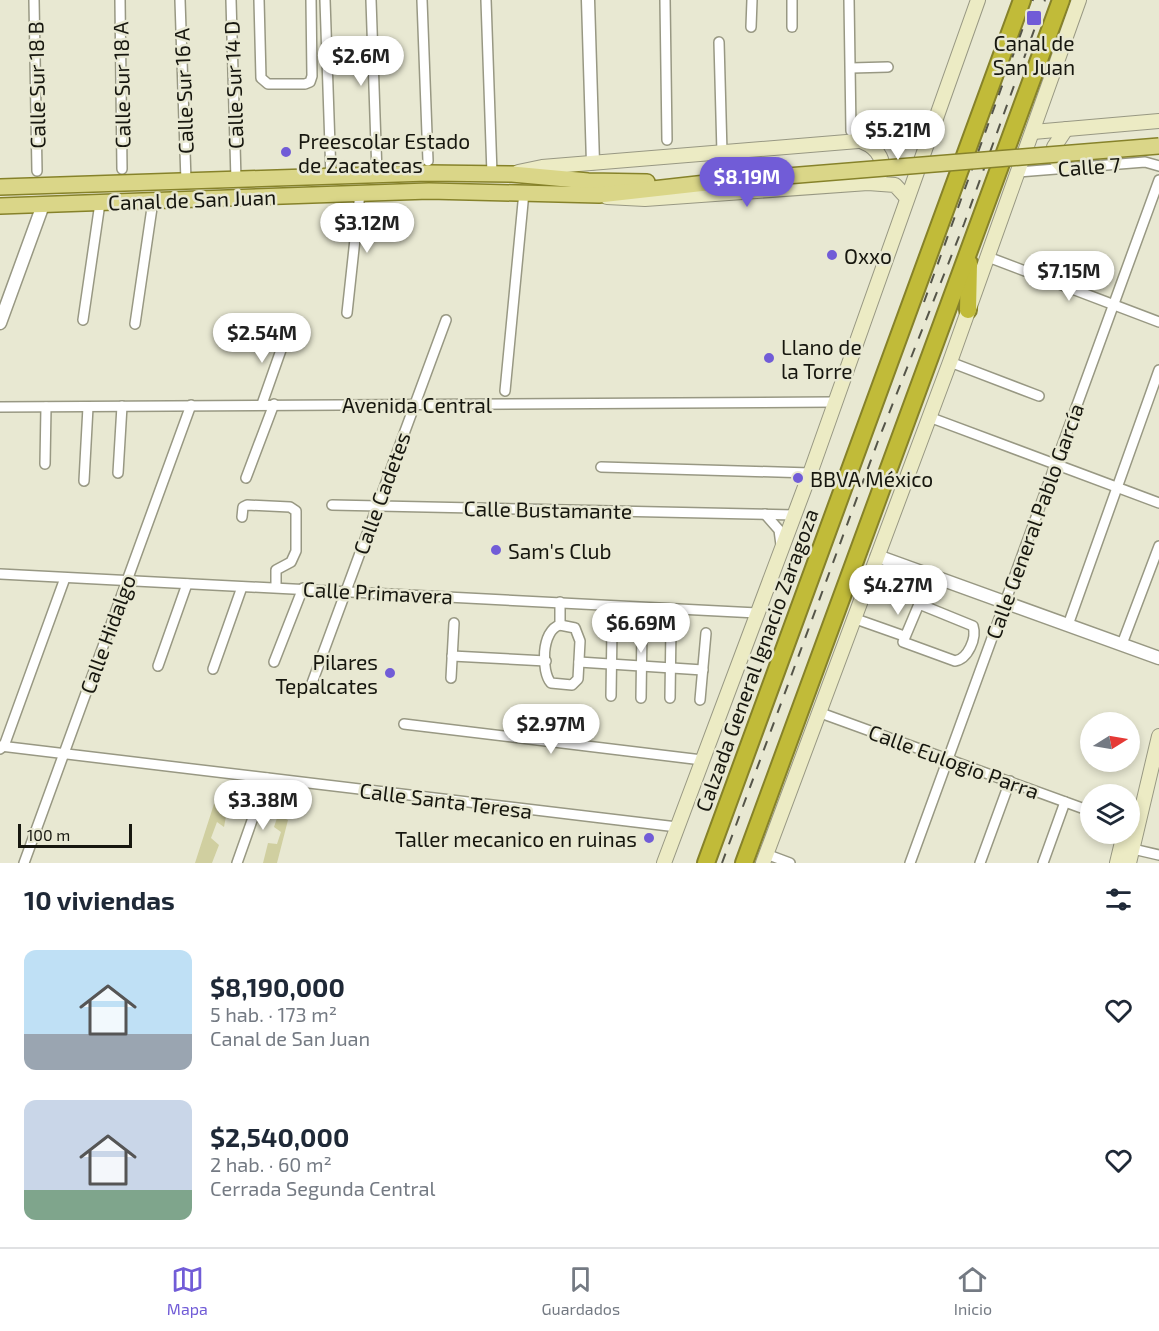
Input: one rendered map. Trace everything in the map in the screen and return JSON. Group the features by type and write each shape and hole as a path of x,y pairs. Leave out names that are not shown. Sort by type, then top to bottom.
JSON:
{"highway":[{"name":"Calzada General Ignacio Zaragoza","path":"706,863 1022,0"},
{"path":"744,863 1061,0"},
{"path":"968,310 969,252"}],"main road":[{"name":"Calzada General Ignacio Zaragoza","path":"664,863 810,473 978,0"},
{"path":"765,859 853,618 951,362 1079,0"},
{"name":"Calle 7","path":"1033,132 1159,121"},
{"path":"1063,167 1055,158 1054,147 1066,129"},
{"name":"Canal de San Juan","path":"513,174 542,168 593,163 931,135"},
{"path":"863,142 877,150 882,164 879,177 868,183"},
{"name":"Canal de San Juan","path":"599,195 692,183 1159,146"},
{"name":"Canal de San Juan","path":"0,187 186,181 236,174 331,176 513,174 588,181 692,183"},
{"name":"Canal de San Juan","path":"0,207 360,193 524,192 599,195 624,200 868,183 895,185 908,198"},
{"path":"1140,815 1154,788 1159,738"},
{"path":"1124,859 1129,844"}],"street":[{"name":"Calle Sur 18 B","path":"34,0 37,171"},
{"name":"Calle Sur 18 A","path":"120,0 122,169"},
{"name":"Calle Sur 16 A","path":"180,0 186,181"},
{"name":"Calle Sur 14 D","path":"231,0 236,174"},
{"path":"259,0 260,75 265,82 305,84 310,82 311,0"},
{"path":"325,0 331,176"},
{"path":"371,0 377,174"},
{"path":"422,0 428,161"},
{"path":"486,0 492,174"},
{"path":"588,0 593,163"},
{"path":"665,0 667,140"},
{"path":"752,0 752,27"},
{"path":"792,0 792,27"},
{"path":"849,0 851,131"},
{"path":"312,31 326,32"},
{"path":"719,42 722,153"},
{"path":"851,68 888,67"},
{"name":"Calle 7","path":"1018,172 1145,162 1159,166"},
{"name":"Calle General Pablo García","path":"910,863 1159,180"},
{"path":"505,391 524,192"},
{"path":"347,313 360,193"},
{"path":"135,324 153,201"},
{"path":"83,320 100,203"},
{"path":"0,323 43,205"},
{"path":"988,257 1159,322"},
{"name":"Calle Cadetes","path":"312,683 446,320"},
{"path":"262,404 287,333"},
{"path":"951,362 1039,396"},
{"path":"1068,625 1159,370"},
{"name":"Avenida Central","path":"0,407 834,402"},
{"path":"246,478 274,404"},
{"name":"Calle Hidalgo","path":"24,863 62,753 166,482 191,405"},
{"path":"118,473 122,406"},
{"path":"45,464 46,407"},
{"path":"84,481 88,407"},
{"path":"929,417 1159,503"},
{"path":"601,467 810,473"},
{"path":"242,517 243,507 247,505 290,507 296,511 296,551 291,562 276,570 276,587"},
{"name":"Calle Bustamante","path":"332,505 794,515"},
{"path":"765,514 779,530 782,545"},
{"path":"1122,644 1159,546"},
{"path":"878,556 1158,657"},
{"name":"Calle Primavera","path":"0,574 757,613"},
{"path":"1,747 65,578"},
{"path":"158,666 187,584"},
{"path":"213,669 242,587"},
{"path":"274,662 303,588"},
{"path":"560,602 560,625"},
{"path":"920,603 971,624 975,631 966,655 958,661 904,643 904,636 920,603"},
{"path":"853,618 904,636"},
{"path":"451,678 454,623"},
{"path":"560,625 573,627 577,631 579,662 577,681 572,685 551,683 548,679 547,635 552,628 560,625"},
{"path":"670,698 671,626"},
{"path":"611,696 612,629"},
{"path":"641,698 642,629"},
{"path":"700,700 706,633"},
{"path":"452,657 546,661"},
{"path":"579,662 703,670"},
{"name":"Calle Eulogio Parra","path":"818,712 1080,807"},
{"path":"404,724 702,760"},
{"name":"Calle Santa Teresa","path":"1,747 677,827"},
{"path":"237,863 267,778"},
{"path":"980,863 1010,781"},
{"path":"1043,863 1065,802"},
{"path":"1124,859 1159,855"},
{"path":"765,859 790,863"}],"green space":[{"path":"214,804 227,811 224,827 217,822 211,838 219,845 212,863 195,863"},
{"path":"278,815 288,820 277,863 263,863 268,843 277,844 281,832 274,827"}],"railway":[{"path":"924,302 1033,0"},
{"path":"722,863 878,441 964,224 1045,0"}],"place":[{"name":"Canal de San Juan","path":"1034,18"},
{"name":"Preescolar Estado de Zacatecas","path":"286,152"},
{"name":"Oxxo","path":"832,255"},
{"name":"Llano de la Torre","path":"769,358"},
{"name":"BBVA México","path":"798,478"},
{"name":"Sam's Club","path":"496,550"},
{"name":"Pilares Tepalcates","path":"390,673"},
{"name":"Taller mecanico en ruinas","path":"649,838"}]}
